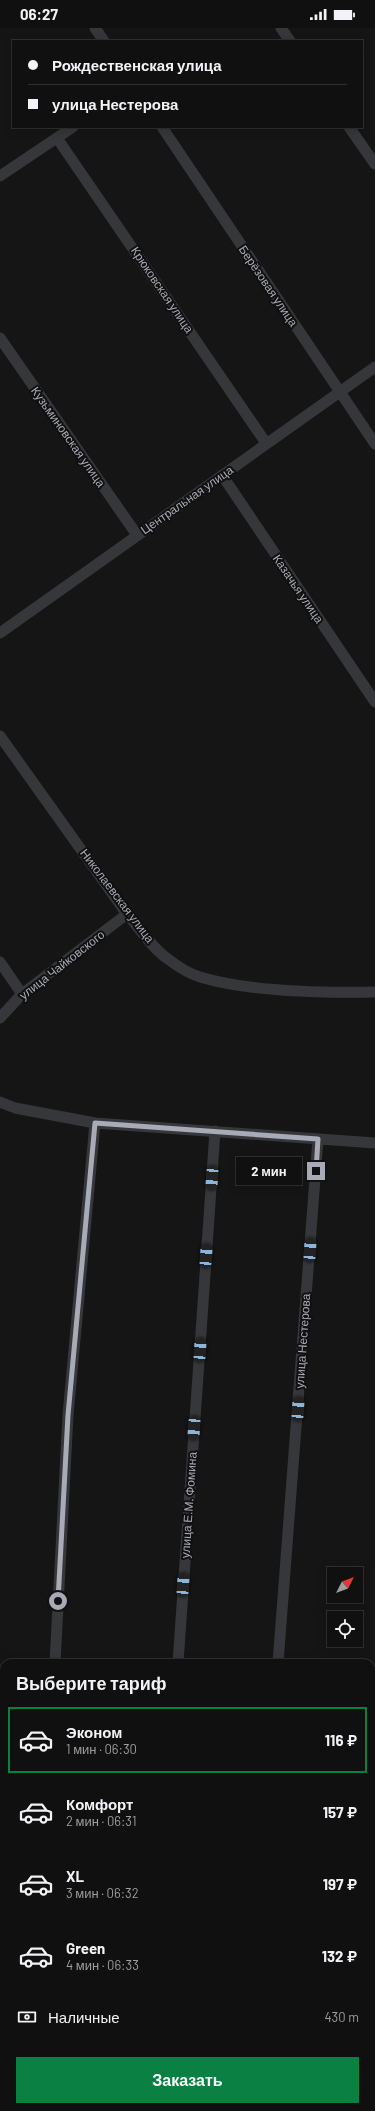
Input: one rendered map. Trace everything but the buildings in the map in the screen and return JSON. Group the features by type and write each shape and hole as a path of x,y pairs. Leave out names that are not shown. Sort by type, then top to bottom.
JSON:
{"street":[{"path":"95,28 103,40"},
{"path":"281,28 289,40"},
{"path":"0,176 72,128"},
{"name":"Берёзовая улица","path":"163,128 338,392 375,444"},
{"path":"350,128 375,164"},
{"name":"Крюковская улица","path":"57,138 266,443"},
{"name":"Кузьминовская улица","path":"0,338 137,535"},
{"name":"Центральная улица","path":"1,631 375,367"},
{"name":"Казачья улица","path":"222,476 375,702"},
{"name":"Николаевская улица","path":"0,736 127,914 147,938 168,959 198,976 244,986 335,992 375,992"},
{"name":"улица Чайковского","path":"0,1018 22,994 127,914"},
{"path":"0,962 22,994"},
{"path":"0,1102 15,1108 95,1123 375,1143"},
{"path":"55,1659 68,1415 95,1123"},
{"name":"улица Е.М. Фомина","path":"178,1659 215,1132"},
{"name":"улица Нестерова","path":"278,1659 318,1139"}],"route":[{"path":"58,1601 68,1415 95,1123 318,1139 316,1171"}]}
